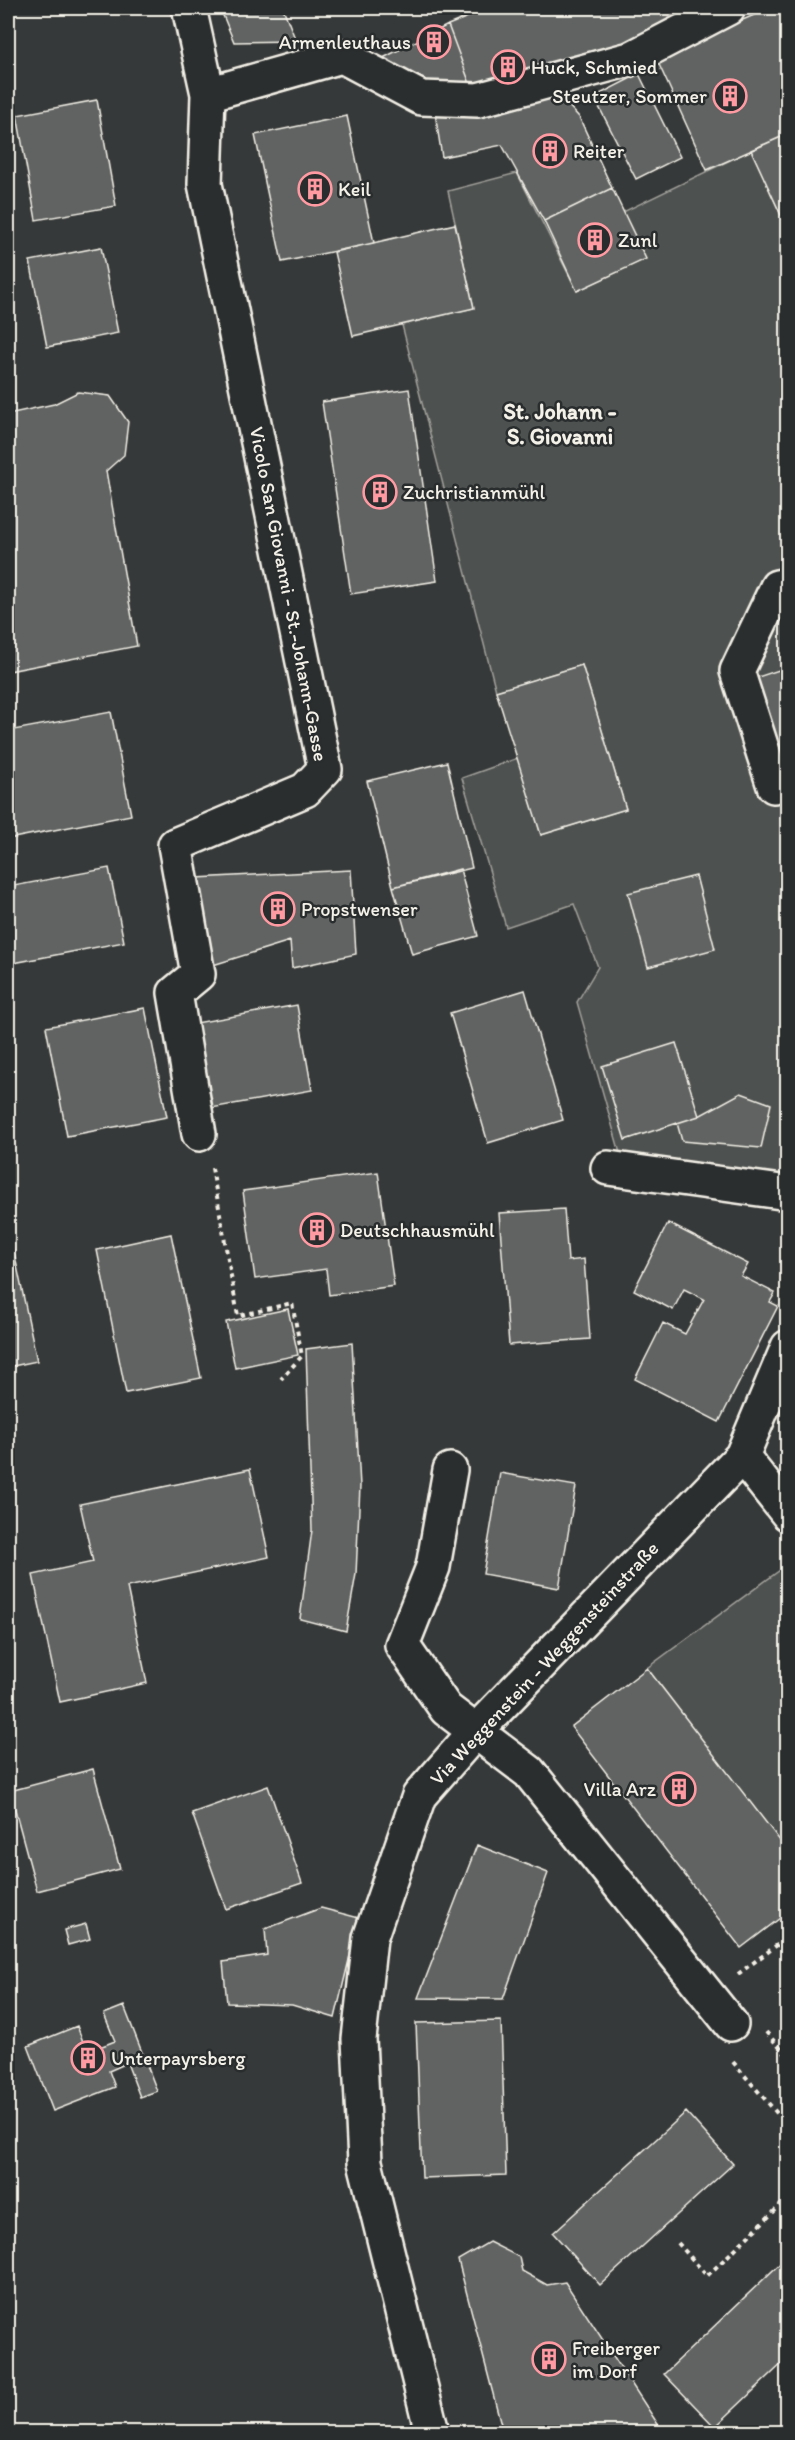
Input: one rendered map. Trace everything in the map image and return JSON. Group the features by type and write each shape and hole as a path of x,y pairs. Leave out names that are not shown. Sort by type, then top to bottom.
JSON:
{"street":[{"name":"Vicolo San Giovanni - St.-Johann-Gasse","path":"189,8 208,94 205,184 325,769 305,790 175,845 198,974 175,993 199,1134"},
{"path":"208,94 342,56 421,98 478,100 630,59 728,8"},
{"path":"774,786 736,671 777,587 788,585"},
{"path":"608,1167 788,1193"},
{"name":"Via Weggenstein - Weggensteinstraße","path":"432,2433 365,2162 359,2039 370,1938 419,1796 475,1732 742,1456 788,1347"},
{"path":"742,1456 788,1514"},
{"path":"450,1470 433,1568 402,1646 446,1709 529,1772 731,2024"}],"path":[{"path":"199,1134 208,1145 238,1316 292,1303 302,1356 281,1379"},
{"path":"708,1996 788,1937"},
{"path":"731,2024 714,2039 788,2126"},
{"path":"678,2243 707,2276 788,2198"}],"shaded area":[{"path":"751,150 781,215 787,213 787,1178 620,1153 577,1002 598,967 574,904 506,927 462,778 518,758 541,835 626,809 582,665 496,691 402,325 474,308 448,191 517,173 577,291 645,259 623,212"},
{"path":"787,1565 787,1851 647,1668"}],"building":[{"path":"220,8 283,8 296,41 234,42"},
{"name":"Huck, Schmied","path":"490,8 703,8 632,46 472,89 448,25"},
{"name":"Steutzer, Sommer","path":"770,8 788,8 788,134 707,170 656,58"},
{"name":"Armenleuthaus","path":"448,25 472,89 447,91 379,60"},
{"path":"639,74 680,157 636,179 594,97"},
{"name":"Reiter","path":"551,87 579,117 612,188 544,221 502,145 442,157 435,113"},
{"path":"97,100 116,206 36,220 17,115"},
{"name":"Keil","path":"347,116 374,243 282,262 255,135"},
{"path":"788,134 788,213 781,215 751,150"},
{"name":"Zunl","path":"612,188 646,259 577,291 544,221"},
{"path":"455,224 474,308 353,336 334,252"},
{"path":"101,247 118,333 47,347 30,261"},
{"name":"Zuchristianmühl","path":"409,389 437,581 351,594 322,402"},
{"path":"78,392 110,396 128,422 124,455 106,471 137,646 9,671 8,414 54,404"},
{"path":"582,665 626,809 541,835 496,691"},
{"path":"788,667 788,775 752,679"},
{"path":"111,712 131,815 8,839 8,731"},
{"path":"447,762 472,868 393,887 367,781"},
{"path":"109,868 124,942 8,964 8,887"},
{"path":"460,869 478,936 412,954 393,887"},
{"name":"Propstwenser","path":"351,870 356,954 292,968 290,941 213,965 196,878"},
{"path":"696,876 715,949 648,967 628,893"},
{"path":"525,990 563,1120 488,1143 450,1013"},
{"path":"297,1005 312,1090 206,1109 190,1024"},
{"path":"145,1008 167,1117 67,1136 46,1027"},
{"path":"676,1043 699,1116 625,1140 602,1066"},
{"path":"741,1093 771,1104 761,1148 682,1141 677,1123 699,1116"},
{"name":"Deutschhausmühl","path":"378,1172 394,1286 329,1295 326,1269 255,1279 243,1191"},
{"path":"564,1209 568,1261 584,1259 590,1339 509,1345 499,1213"},
{"path":"8,1223 37,1361 8,1367"},
{"path":"668,1223 748,1264 741,1276 775,1293 770,1302 778,1306 719,1422 635,1379 663,1323 685,1334 704,1299 684,1289 673,1310 634,1290"},
{"path":"171,1234 201,1378 126,1393 97,1250"},
{"path":"288,1309 298,1355 235,1368 226,1322"},
{"path":"352,1343 360,1486 356,1574 346,1631 300,1619 312,1530 306,1349"},
{"path":"250,1469 269,1557 127,1587 147,1683 60,1702 33,1575 93,1562 80,1504"},
{"path":"500,1473 576,1486 559,1588 483,1574"},
{"name":"Villa Arz","path":"647,1668 788,1851 788,1912 741,1948 571,1727"},
{"path":"93,1769 120,1869 37,1891 10,1791"},
{"path":"268,1786 302,1883 226,1909 192,1813"},
{"path":"477,1845 548,1873 503,1999 418,1998"},
{"path":"321,1908 359,1918 335,2018 292,2005 227,2003 223,1962 267,1955 265,1929"},
{"path":"86,1924 90,1939 68,1945 64,1930"},
{"name":"Unterpayrsberg","path":"124,2006 157,2091 140,2097 127,2063 109,2071 115,2087 53,2111 28,2046 77,2026 87,2052 115,2041 104,2014"},
{"path":"501,2021 506,2175 422,2178 416,2023"},
{"path":"686,2112 733,2164 600,2285 553,2233"},
{"name":"Freiberger im Dorf","path":"489,2242 519,2257 522,2271 547,2285 565,2282 663,2432 503,2432 458,2260"},
{"path":"788,2256 788,2358 715,2427 664,2374"}],"place":[{"name":"Armenleuthaus","path":"434,42"},
{"name":"Huck, Schmied","path":"508,67"},
{"name":"Steutzer, Sommer","path":"730,96"},
{"name":"Reiter","path":"550,151"},
{"name":"Keil","path":"315,189"},
{"name":"Zunl","path":"595,240"},
{"name":"Zuchristianmühl","path":"380,492"},
{"name":"Propstwenser","path":"278,909"},
{"name":"Deutschhausmühl","path":"317,1230"},
{"name":"Villa Arz","path":"679,1789"},
{"name":"Unterpayrsberg","path":"88,2058"},
{"name":"Freiberger im Dorf","path":"549,2359"}],"district":[{"name":"St. Johann - S. Giovanni","path":"560,424"}]}
